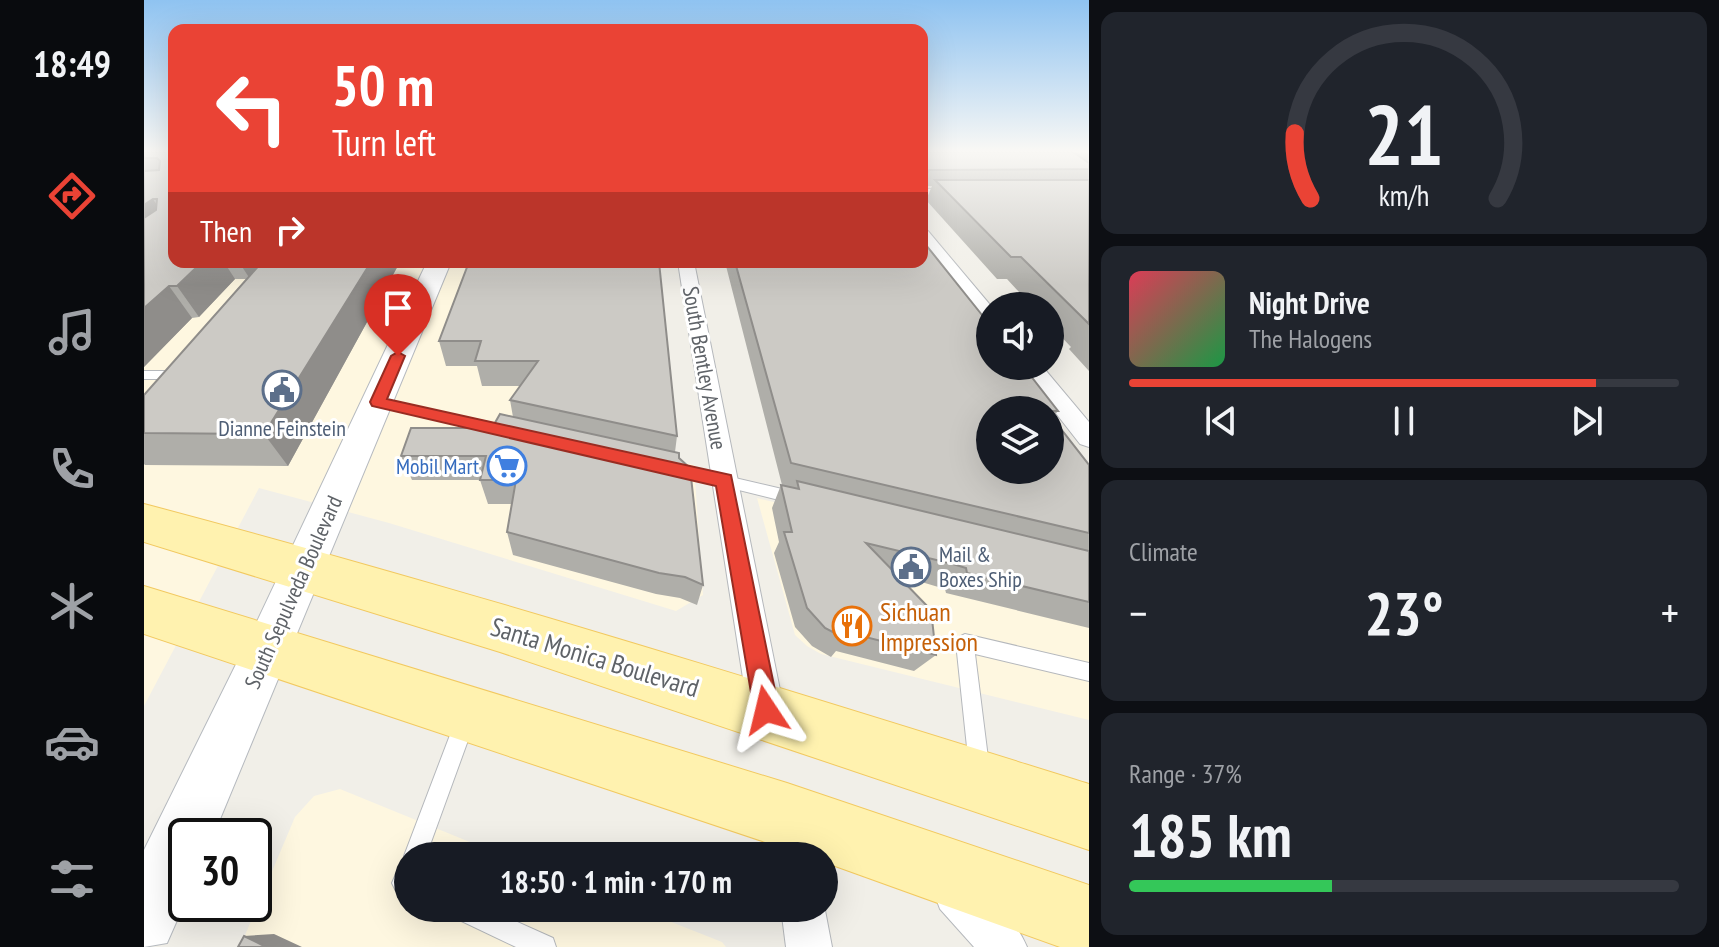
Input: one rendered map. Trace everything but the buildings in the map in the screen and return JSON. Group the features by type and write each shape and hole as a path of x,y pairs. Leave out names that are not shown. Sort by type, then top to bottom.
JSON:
{"main road":[{"name":"South Sepulveda Boulevard","path":"144,920 269,649 436,268"},
{"name":"Santa Monica Boulevard","path":"144,523 304,566 766,710 1089,817"},
{"path":"144,610 467,715 790,836 932,866 1089,921"}],"street":[{"path":"928,241 976,300"},
{"name":"South Bentley Avenue","path":"687,268 766,710"},
{"path":"162,397 185,369"},
{"path":"1041,380 1089,438"},
{"path":"932,866 1004,947"},
{"path":"805,922 809,947"}],"lane":[{"path":"144,375 185,369"},
{"path":"378,402 521,435"},
{"path":"660,466 818,503"},
{"path":"981,782 965,643 1089,672"},
{"path":"420,842 467,715"},
{"path":"490,922 544,947"}],"shaded area":[{"path":"144,196 150,196 168,246 168,268 569,268 548,431 694,465 703,595 676,611 389,523 259,488 144,706"},
{"path":"757,498 1089,576 1089,720 821,654 807,646 795,635"},
{"path":"340,789 470,842 394,842 394,922 671,922 722,942 726,947 240,947 251,922 272,922 272,871 295,817 314,796"}],"place":[{"name":"Dianne Feinstein","path":"282,390"},
{"name":"Mobil Mart","path":"507,466"},
{"name":"Mail & Boxes Ship","path":"911,567"},
{"name":"Sichuan Impression","path":"852,626"}],"route":[{"path":"398,356 378,402 724,480 766,710"}]}
